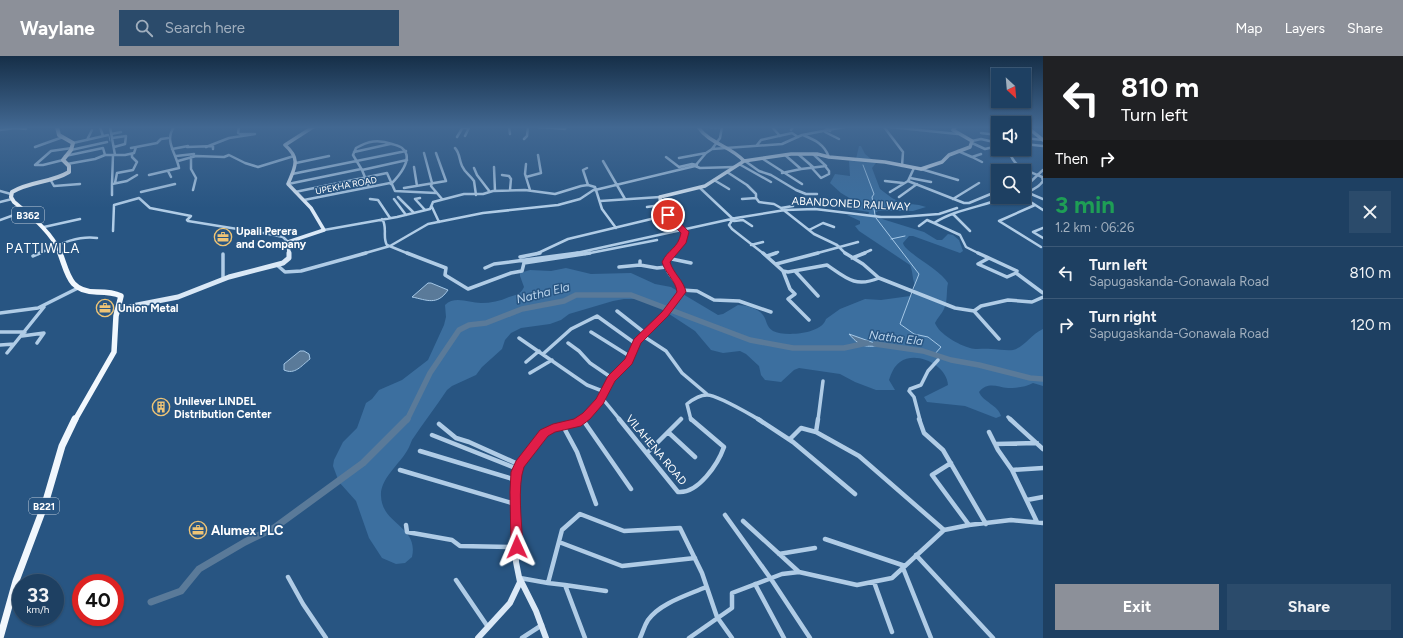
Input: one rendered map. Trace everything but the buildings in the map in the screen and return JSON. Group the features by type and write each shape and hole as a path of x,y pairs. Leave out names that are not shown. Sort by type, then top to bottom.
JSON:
{"main road":[{"name":"B362","path":"68,154 65,160 70,170 67,173 21,187 11,194 12,199 48,230 57,246 69,279 78,288"},
{"path":"78,288 89,292 119,294 121,299 117,311"},
{"name":"B221","path":"0,638 16,581 46,500 62,446 77,413 109,363 114,352 117,311"}],"street":[{"path":"49,154 41,158 34,165 43,165 84,154"},
{"path":"65,160 95,159 105,154"},
{"path":"106,154 129,154"},
{"path":"112,195 117,173 133,170 135,167 137,162 132,157 132,154"},
{"path":"149,175 179,168 176,156 193,154"},
{"path":"354,154 354,158 358,160 362,169 368,187"},
{"path":"292,174 389,154"},
{"path":"391,184 401,172 407,160 406,154"},
{"path":"424,154 432,183 431,186 442,199"},
{"path":"404,188 446,181 436,154"},
{"path":"459,154 466,175 471,177 474,182 476,195"},
{"path":"679,158 700,154"},
{"path":"277,265 285,272 301,271 390,246 417,229 439,222 483,213 558,205 580,199 595,190 696,165 705,154"},
{"path":"737,154 744,161 759,171 771,175 796,190 806,194 817,194"},
{"path":"600,201 660,197 667,194 700,187 744,161 796,154"},
{"path":"798,154 812,167 820,178 829,174 830,171 813,154"},
{"path":"814,154 836,158 885,162 921,169 958,180"},
{"path":"902,166 903,154"},
{"path":"921,169 942,162 951,154"},
{"path":"965,154 982,162"},
{"path":"972,157 980,154"},
{"path":"114,155 114,184"},
{"path":"178,162 191,157 229,155 245,163 258,166 294,156 296,163 288,184"},
{"path":"526,177 541,173 538,155"},
{"path":"785,155 801,169"},
{"path":"296,163 328,156"},
{"path":"1011,156 1016,165 1038,175 1043,179 1038,188 1031,190"},
{"path":"191,157 191,169 196,178 193,190"},
{"path":"666,157 679,167 692,164 700,168 734,167"},
{"path":"763,159 782,173 802,184"},
{"path":"288,184 407,160"},
{"path":"603,161 625,199"},
{"path":"526,164 524,167 530,190"},
{"path":"739,164 771,182"},
{"path":"782,173 825,166"},
{"path":"414,167 414,174 418,186"},
{"path":"494,167 495,191"},
{"path":"474,168 476,174 487,186 490,192"},
{"path":"587,168 583,170 588,185"},
{"path":"890,192 908,181 914,168"},
{"path":"1031,182 1043,170"},
{"path":"168,171 171,177"},
{"path":"727,172 747,185 756,194 756,198 759,202 774,204 783,209 819,237 840,248 852,258 867,266 879,278 955,308 974,311 999,338"},
{"path":"295,192 387,173 393,190 398,192 436,193"},
{"path":"114,184 127,181 137,175"},
{"path":"502,175 508,176 511,179 510,190"},
{"path":"910,178 931,182"},
{"path":"50,179 54,186 80,184"},
{"path":"714,180 729,189"},
{"path":"885,181 904,183"},
{"path":"908,181 953,199 969,203 991,194"},
{"path":"953,199 979,183"},
{"path":"139,198 141,191 175,184"},
{"path":"288,184 316,215 324,230"},
{"name":"UPEKHA ROAD","path":"304,200 368,187 391,184"},
{"path":"899,197 917,184"},
{"path":"439,222 432,207 433,202 442,199 464,194 476,195 510,190 530,190 555,194 572,188 588,185 593,186 607,217 616,228"},
{"path":"700,187 733,220 743,220 752,226"},
{"path":"0,191 11,194"},
{"path":"1031,194 1043,199"},
{"path":"398,196 413,212"},
{"path":"660,197 661,205 668,215 684,230 685,237 683,243 666,262 667,267 682,290"},
{"path":"113,231 114,205 139,198"},
{"path":"117,311 136,305 178,297 223,279 277,265 289,258 288,242 283,237 188,221 187,220 191,216 150,208 139,198"},
{"path":"370,198 378,200 390,218"},
{"path":"420,198 415,199 425,210"},
{"path":"742,199 756,198"},
{"path":"0,202 12,199"},
{"path":"394,199 406,215"},
{"path":"934,223 942,217 953,214 957,209 959,201"},
{"name":"ABANDONED RAILWAY","path":"485,268 494,264 577,253 783,209 803,208 881,217 919,217 957,209 978,207 991,202"},
{"path":"1031,202 1043,210"},
{"path":"647,207 661,205"},
{"path":"1035,205 999,221 1040,248"},
{"path":"783,209 793,206"},
{"path":"288,242 324,230 406,215 432,207"},
{"path":"0,220 25,211"},
{"path":"953,214 970,231"},
{"path":"520,257 539,253 568,239 668,215"},
{"path":"44,228 66,221 80,219"},
{"path":"382,219 385,224 385,242 390,246 446,268 446,275 468,289 511,273 522,271 524,263 568,257 658,240"},
{"path":"733,220 729,226 751,245 767,256 783,271 790,289 795,294 788,299 809,320"},
{"path":"919,226 927,220 960,235 966,247 1017,272 1016,273 1043,293"},
{"path":"810,230 824,223 834,227"},
{"path":"1043,228 1033,232 1043,238"},
{"path":"33,256 89,235 97,238"},
{"path":"751,245 763,242"},
{"path":"776,264 858,242"},
{"path":"852,258 871,250"},
{"path":"767,256 778,252"},
{"path":"223,254 223,279"},
{"path":"668,258 691,263"},
{"path":"989,258 978,264 1007,277 1016,273"},
{"path":"619,267 631,267 640,263 656,268 667,267"},
{"path":"783,271 795,271 827,265 850,281 867,283 879,278"},
{"path":"795,271 818,296"},
{"path":"0,313 45,306 78,288"},
{"path":"546,638 542,625 520,578 516,562 517,547 515,504 516,480 519,467 544,433 553,428 577,423 583,420 603,395 612,378 628,363 636,344 678,298 682,290"},
{"path":"682,290 697,290 714,300 739,301 771,312"},
{"path":"974,311 981,306 1008,300 1032,302 1043,297"},
{"path":"7,353 45,306"},
{"path":"617,311 666,351 682,373 708,395 736,406 790,439 855,494"},
{"path":"543,354 571,329 597,316 636,344"},
{"path":"0,332 25,332"},
{"path":"591,332 631,357"},
{"path":"22,336 44,333 37,343"},
{"path":"519,338 603,395"},
{"path":"568,343 579,351 590,363 612,378"},
{"path":"0,345 15,344"},
{"path":"526,362 539,351"},
{"path":"530,373 552,360"},
{"path":"938,360 928,371 922,385 910,389 909,391 914,397 924,433 944,450 986,524"},
{"path":"816,432 823,381"},
{"name":"VILAHENA ROAD","path":"603,395 678,492 685,494 690,492 702,482 724,447 691,420 688,413 687,404 695,398 708,395"},
{"path":"1008,417 1043,448"},
{"path":"647,453 681,418"},
{"path":"583,420 632,489"},
{"path":"439,424 456,438 469,442 519,467"},
{"path":"563,426 577,452 596,504"},
{"path":"790,439 801,428 816,432 859,456 944,530"},
{"path":"668,432 695,457"},
{"path":"989,432 1012,470 1037,522"},
{"path":"432,435 519,467"},
{"path":"995,444 1037,443"},
{"path":"420,451 516,480"},
{"path":"951,462 932,475 969,525"},
{"path":"1012,470 1043,468"},
{"path":"400,470 515,504"},
{"path":"1027,500 1043,497"},
{"path":"548,583 562,530 580,514 624,531 680,528 695,558 716,617 732,638"},
{"path":"725,514 810,638"},
{"path":"689,638 716,617 732,608 732,593 782,574 798,572 857,585 874,582 892,578 944,530 969,525 1011,520 1043,523"},
{"path":"743,521 798,572"},
{"path":"406,524 407,532 452,540 460,546 517,547"},
{"path":"825,539 904,567 931,638"},
{"path":"559,542 622,566 695,558"},
{"path":"779,554 815,548"},
{"path":"916,555 993,638"},
{"path":"288,577 303,604 326,638"},
{"path":"520,578 606,591"},
{"path":"478,638 514,598 520,585 520,578"},
{"path":"456,580 488,627"},
{"path":"874,582 892,632"},
{"path":"755,584 784,638"},
{"path":"565,586 585,638"},
{"path":"640,638 648,619 653,615 673,602 706,587"},
{"path":"522,638 542,625"}],"shaded area":[{"path":"857,154 865,154 876,163 872,168 880,189 892,198 902,203 926,207 913,211 878,211 875,213 879,218 924,232 937,240 942,240 948,234 953,235 959,240 963,251 960,253 913,236 909,236 903,243 909,251 938,272 948,283 945,306 935,323 937,327 945,335 970,348 1008,350 1013,350 1021,346 1043,329 1043,386 1033,383 1018,387 1008,388 989,386 982,389 979,392 981,395 997,409 1001,416 996,418 965,406 927,402 924,397 948,385 942,371 937,366 922,359 907,359 900,362 896,366 889,380 895,390 876,390 855,382 840,374 799,368 794,370 781,382 765,380 761,375 759,366 746,354 740,351 723,353 711,350 695,331 657,306 636,299 613,301 569,314 561,320 550,324 521,328 511,333 505,340 502,349 482,367 476,375 452,386 447,390 412,440 406,452 386,479 381,490 383,506 387,513 410,538 413,547 412,557 405,563 396,564 382,558 369,538 356,501 339,482 333,466 334,460 343,442 357,428 366,403 372,399 379,390 402,380 428,360 444,325 446,317 445,305 453,300 481,303 502,300 516,295 520,293 524,287 520,273 530,270 551,271 566,268 591,274 631,273 655,284 671,287 718,315 723,314 738,305 751,307 761,313 769,328 773,331 794,334 811,331 818,328 826,319 840,309 865,299 881,300 910,296 913,294 915,285 910,265 859,231 855,226 860,224 860,221 847,215 868,216 869,212 850,209 847,207 851,199 841,193 830,183 835,174 850,176 849,161 856,159"},
{"path":"428,283 448,290 440,298 432,301 412,297"},
{"path":"849,334 883,346 864,346 857,342"},
{"path":"300,351 304,351 309,354 310,359 295,371 284,370 284,364"}],"waterway":[{"path":"863,165 874,194 872,197 875,215"},
{"path":"876,218 892,239"},
{"path":"892,239 905,236"},
{"path":"892,239 919,274 913,289"},
{"path":"912,292 900,324 914,334 928,337 941,347 934,355"},
{"name":"Natha Ela","path":"407,420 430,373 459,330 469,325 486,323 522,309 564,301 576,295 631,295 750,340 793,348 844,348 867,343"},
{"name":"Natha Ela","path":"875,344 923,351 951,360 979,365 1030,378 1043,379"},
{"name":"Natha Ela","path":"151,602 181,591 199,569 245,542 274,528 363,463 407,419"}],"place":[{"name":"Upali Perera and Company","path":"223,237"},
{"name":"Union Metal","path":"105,308"},
{"name":"Unilever LINDEL Distribution Center","path":"161,407"},
{"name":"Alumex PLC","path":"198,530"}],"district":[{"name":"PATTIWILA","path":"43,248"}],"route":[{"path":"517,547 515,504 517,472 527,454 547,431 553,428 577,423 587,416 598,404 615,374 628,363 638,341 665,314 682,292 681,287 668,269 666,260 683,243 685,232 668,215"}]}
